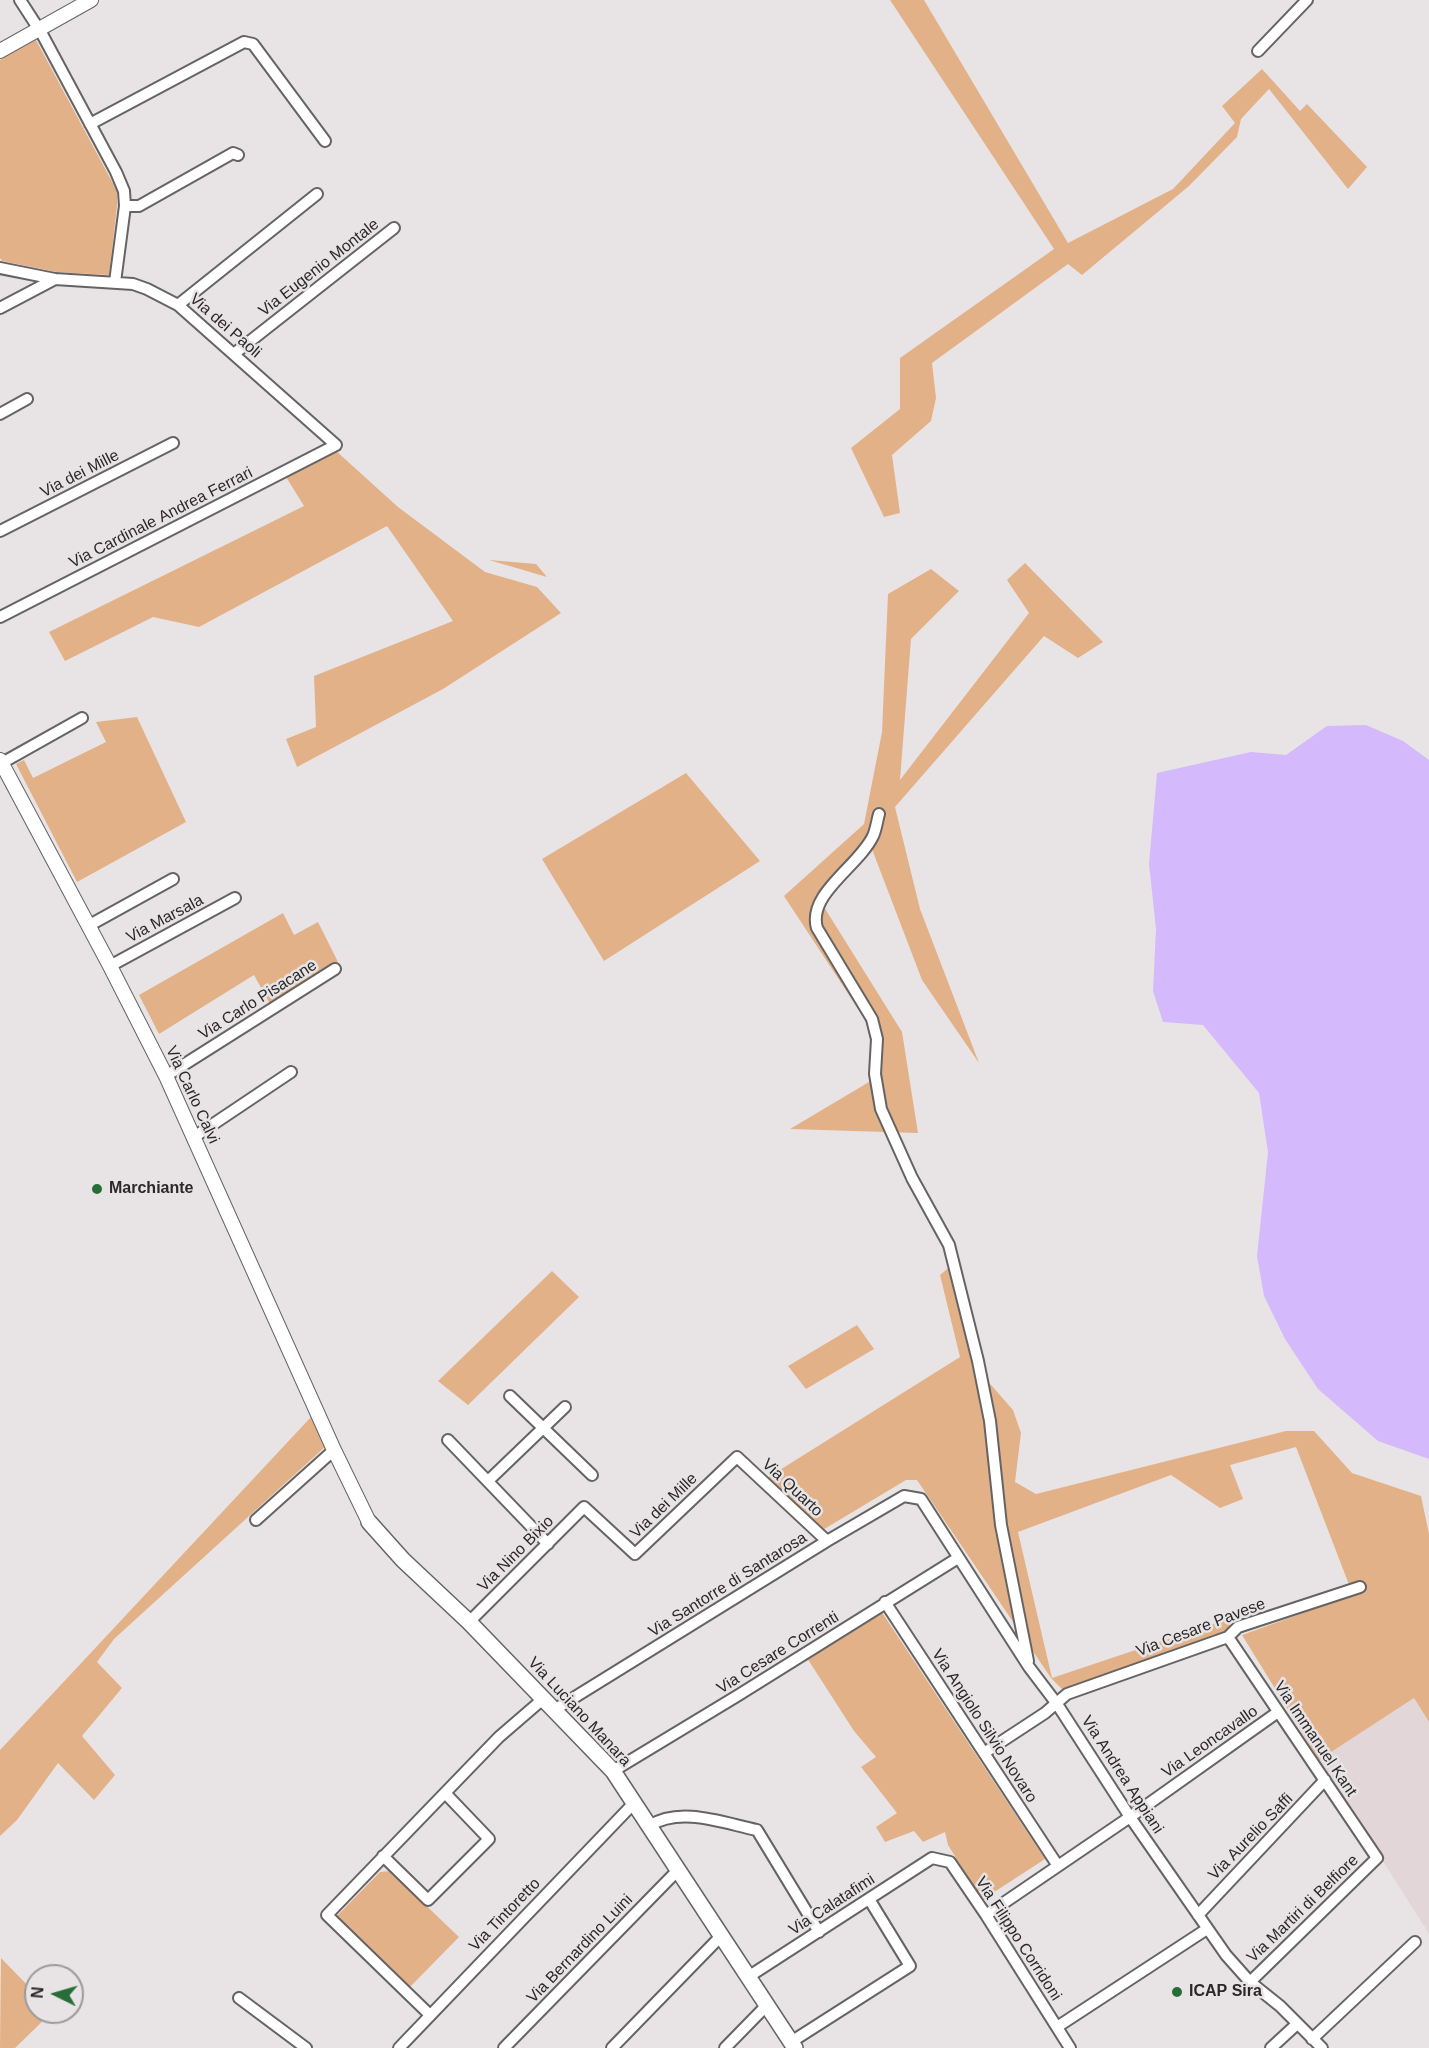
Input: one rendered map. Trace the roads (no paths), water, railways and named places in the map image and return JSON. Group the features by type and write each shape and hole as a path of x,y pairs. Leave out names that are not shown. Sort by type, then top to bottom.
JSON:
{"main road":[{"name":"Via Luciano Manara","path":"369,1522 403,1560 469,1622 613,1772 793,2045"}],"street":[{"path":"20,0 39,29 124,191 125,206 115,282"},
{"path":"0,51 91,0"},
{"path":"1258,51 1307,0"},
{"path":"90,124 244,42 253,44 325,141"},
{"path":"125,206 139,206 233,153 238,154"},
{"path":"178,305 317,194"},
{"name":"Via Eugenio Montale","path":"235,353 394,228"},
{"name":"Via dei Paoli","path":"0,268 55,279 115,282 147,289 178,305 235,353 336,445"},
{"path":"0,308 55,279"},
{"path":"0,414 27,399"},
{"name":"Via dei Mille","path":"0,531 173,443"},
{"name":"Via Cardinale Andrea Ferrari","path":"0,617 336,445"},
{"name":"Via Carlo Calvi","path":"82,718 1,761 166,1076 334,1450"},
{"path":"879,814 873,836 817,905 814,918 817,928 872,1019 877,1039 875,1074 881,1109 912,1178 949,1245 978,1361 988,1412 1001,1525 1029,1667"},
{"path":"88,926 173,879"},
{"name":"Via Marsala","path":"110,966 235,898"},
{"name":"Via Carlo Pisacane","path":"166,1076 335,969"},
{"path":"194,1137 291,1072"},
{"path":"510,1396 592,1475"},
{"path":"488,1481 565,1407"},
{"path":"448,1440 548,1544"},
{"path":"256,1520 334,1450"},
{"name":"Via Luciano Manara","path":"334,1450 369,1522"},
{"name":"Via dei Mille","path":"584,1507 635,1554 737,1457"},
{"name":"Via Quarto","path":"737,1457 827,1541"},
{"name":"Via Santorre di Santarosa","path":"430,2016 327,1915 383,1856 499,1737 549,1705 904,1496 921,1499"},
{"name":"Via Andrea Appiani","path":"921,1499 1029,1667 1057,1704 1130,1817 1207,1929 1250,1982 1322,2048"},
{"name":"Via Nino Bixio","path":"469,1622 584,1507"},
{"name":"Via Cesare Correnti","path":"613,1772 958,1558"},
{"name":"Via Cesare Pavese","path":"984,1753 1057,1704 1067,1694 1228,1637 1238,1627 1360,1587"},
{"name":"Via Angiolo Silvio Novaro","path":"885,1602 1058,1866"},
{"name":"Via Immanuel Kant","path":"1228,1637 1377,1858"},
{"name":"Via Leoncavallo","path":"986,1915 1278,1712"},
{"name":"Via Aurelio Saffi","path":"1198,1915 1326,1780"},
{"path":"383,1856 428,1900 489,1839 445,1793"},
{"name":"Via Tintoretto","path":"399,2048 634,1803"},
{"path":"649,1826 659,1820 683,1815 757,1830 819,1932"},
{"name":"Via Calatafimi","path":"748,1977 932,1858"},
{"name":"Via Filippo Corridoni","path":"932,1858 950,1862 1070,2048"},
{"name":"Via Martiri di Belfiore","path":"1250,1982 1377,1858"},
{"name":"Via Bernardino Luini","path":"504,2048 678,1870"},
{"path":"793,2045 910,1966 869,1899"},
{"path":"1057,2027 1207,1929"},
{"path":"612,2048 721,1936"},
{"path":"1312,2039 1415,1942"},
{"path":"239,1998 306,2048"},
{"path":"724,2048 767,2005"},
{"path":"1271,2048 1297,2024"}],"place":[{"name":"Marchiante","path":"97,1189"},
{"name":"ICAP Sira","path":"1177,1992"}]}
